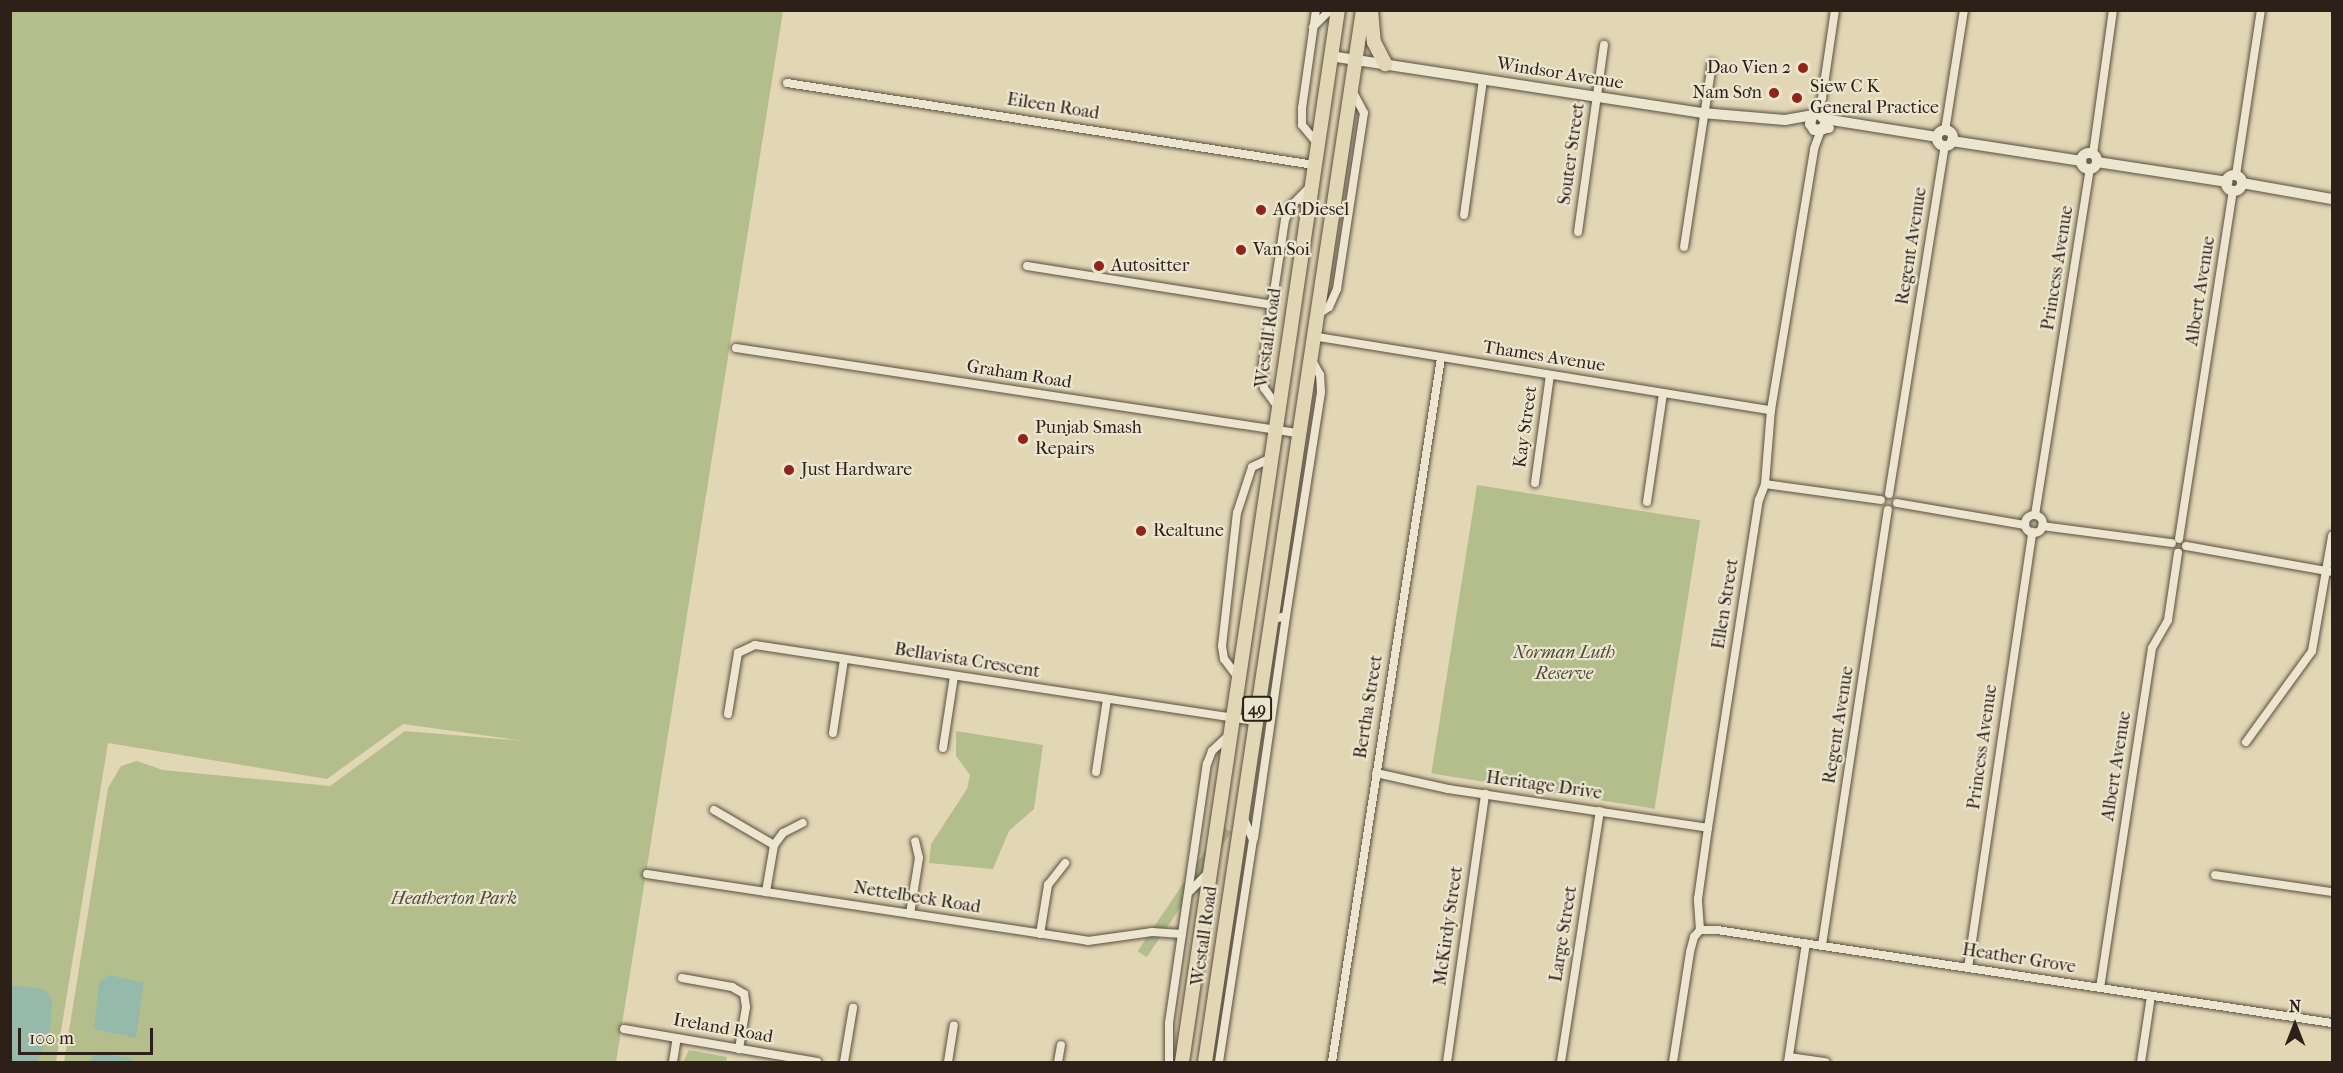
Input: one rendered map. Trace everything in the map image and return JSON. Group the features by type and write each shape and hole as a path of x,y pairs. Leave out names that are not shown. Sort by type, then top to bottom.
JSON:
{"main road":[{"name":"Westall Road","path":"1182,1062 1269,459 1338,10"},
{"name":"Westall Road","path":"1205,1062 1297,433 1363,10"},
{"path":"1371,10 1374,42 1385,64"},
{"path":"1241,651 1264,654"}],"street":[{"path":"1316,10 1302,108 1302,125 1317,143"},
{"path":"1313,28 1330,10"},
{"name":"Ellen Street","path":"1673,1062 1690,952 1694,937 1700,930 1698,899 1708,828 1759,500 1766,484 1772,410 1835,10"},
{"name":"Regent Avenue","path":"1889,494 1964,10"},
{"name":"Princess Avenue","path":"2035,515 2093,162 2113,10"},
{"name":"Albert Avenue","path":"2100,988 2152,648 2168,620 2261,10"},
{"name":"Souter Street","path":"1578,231 1604,45"},
{"name":"Windsor Avenue","path":"1330,56 1702,112 1850,125 2081,161 2085,154 2093,162"},
{"path":"1684,247 1702,112 1712,63"},
{"path":"1464,215 1482,79"},
{"name":"Eileen Road","path":"787,83 1314,165"},
{"path":"1315,315 1329,307 1337,290 1364,113 1351,89"},
{"path":"2093,162 2332,199"},
{"name":"Westall Road","path":"1277,406 1268,395 1262,370 1272,304 1287,213 1311,186"},
{"path":"1027,266 1272,304"},
{"name":"Thames Avenue","path":"1312,336 1772,410"},
{"name":"Graham Road","path":"736,348 1297,433"},
{"name":"Westall Road","path":"1219,1062 1321,392 1320,375 1309,356"},
{"name":"Bertha Street","path":"1332,1062 1441,358"},
{"name":"Kay Street","path":"1535,483 1550,375"},
{"path":"1647,502 1663,393"},
{"path":"1237,676 1224,659 1222,646 1237,513 1252,467 1269,459"},
{"path":"1766,484 1881,500 1889,494 1897,503 2029,529 2042,526 2179,543 2330,571"},
{"path":"1881,500 1888,510 1897,503"},
{"name":"Regent Avenue","path":"1822,945 1888,510"},
{"path":"2029,529 2028,518 2035,515 2041,519 2042,526"},
{"name":"Princess Avenue","path":"1968,968 2029,529"},
{"path":"2246,742 2312,651 2330,571 2332,536"},
{"path":"1270,620 1286,616"},
{"name":"Bellavista Crescent","path":"728,714 736,657 744,647 754,645 1255,721"},
{"path":"832,733 844,659"},
{"path":"943,748 954,675"},
{"path":"1096,772 1107,699"},
{"name":"Westall Road","path":"1169,1062 1169,1023 1208,758 1228,736"},
{"name":"Heritage Drive","path":"1376,773 1485,794 1708,828"},
{"name":"McKirdy Street","path":"1447,1062 1485,794"},
{"path":"714,810 774,845"},
{"name":"Large Street","path":"1561,1062 1599,811"},
{"path":"1241,814 1253,840"},
{"path":"766,892 774,845 783,833 803,823"},
{"path":"910,914 919,858 915,841"},
{"path":"1040,934 1048,885 1065,863"},
{"name":"Westall Road","path":"1188,895 1209,872"},
{"name":"Nettelbeck Road","path":"647,874 1097,941 1152,932 1182,934"},
{"path":"2215,875 2332,892"},
{"name":"Heather Grove","path":"1700,930 1822,945 2332,1022"},
{"path":"1806,943 1789,1060 1826,1062"},
{"path":"682,978 732,987 744,994 746,1007 739,1049"},
{"path":"2141,1062 2151,996"},
{"path":"843,1062 853,1008"},
{"path":"948,1062 954,1026"},
{"name":"Ireland Road","path":"624,1029 739,1049 787,1060 817,1062"},
{"path":"673,1062 677,1038"},
{"path":"1058,1062 1061,1045"}],"green space":[{"name":"Heatherton Park","path":"10,11 783,11 616,1062 64,1062 108,788 121,766 137,761 163,770 330,786 405,731 525,741 403,724 327,779 108,743 56,1062 11,1062"},
{"name":"Norman Luth Reserve","path":"1477,485 1700,520 1655,809 1431,773"},
{"path":"956,731 1043,745 1034,809 1009,831 993,869 929,863 931,844 967,789 970,775 956,756"},
{"path":"1222,826 1231,832 1147,957 1138,951"},
{"path":"689,1050 727,1057 726,1062 683,1062"}],"shaded area":[{"path":"109,975 144,983 136,1038 94,1029 99,982"},
{"path":"11,985 43,989 52,999 50,1031 37,1062 11,1062"},
{"path":"95,1053 131,1058 132,1062 90,1062"}],"place":[{"name":"Dao Vien 2","path":"1803,68"},
{"name":"Nam Sơn","path":"1774,93"},
{"name":"Siew C K General Practice","path":"1797,98"},
{"name":"AG Diesel","path":"1261,210"},
{"name":"Van Soi","path":"1241,250"},
{"name":"Autositter","path":"1099,266"},
{"name":"Punjab Smash Repairs","path":"1023,439"},
{"name":"Just Hardware","path":"789,470"},
{"name":"Realtune","path":"1141,531"}]}
